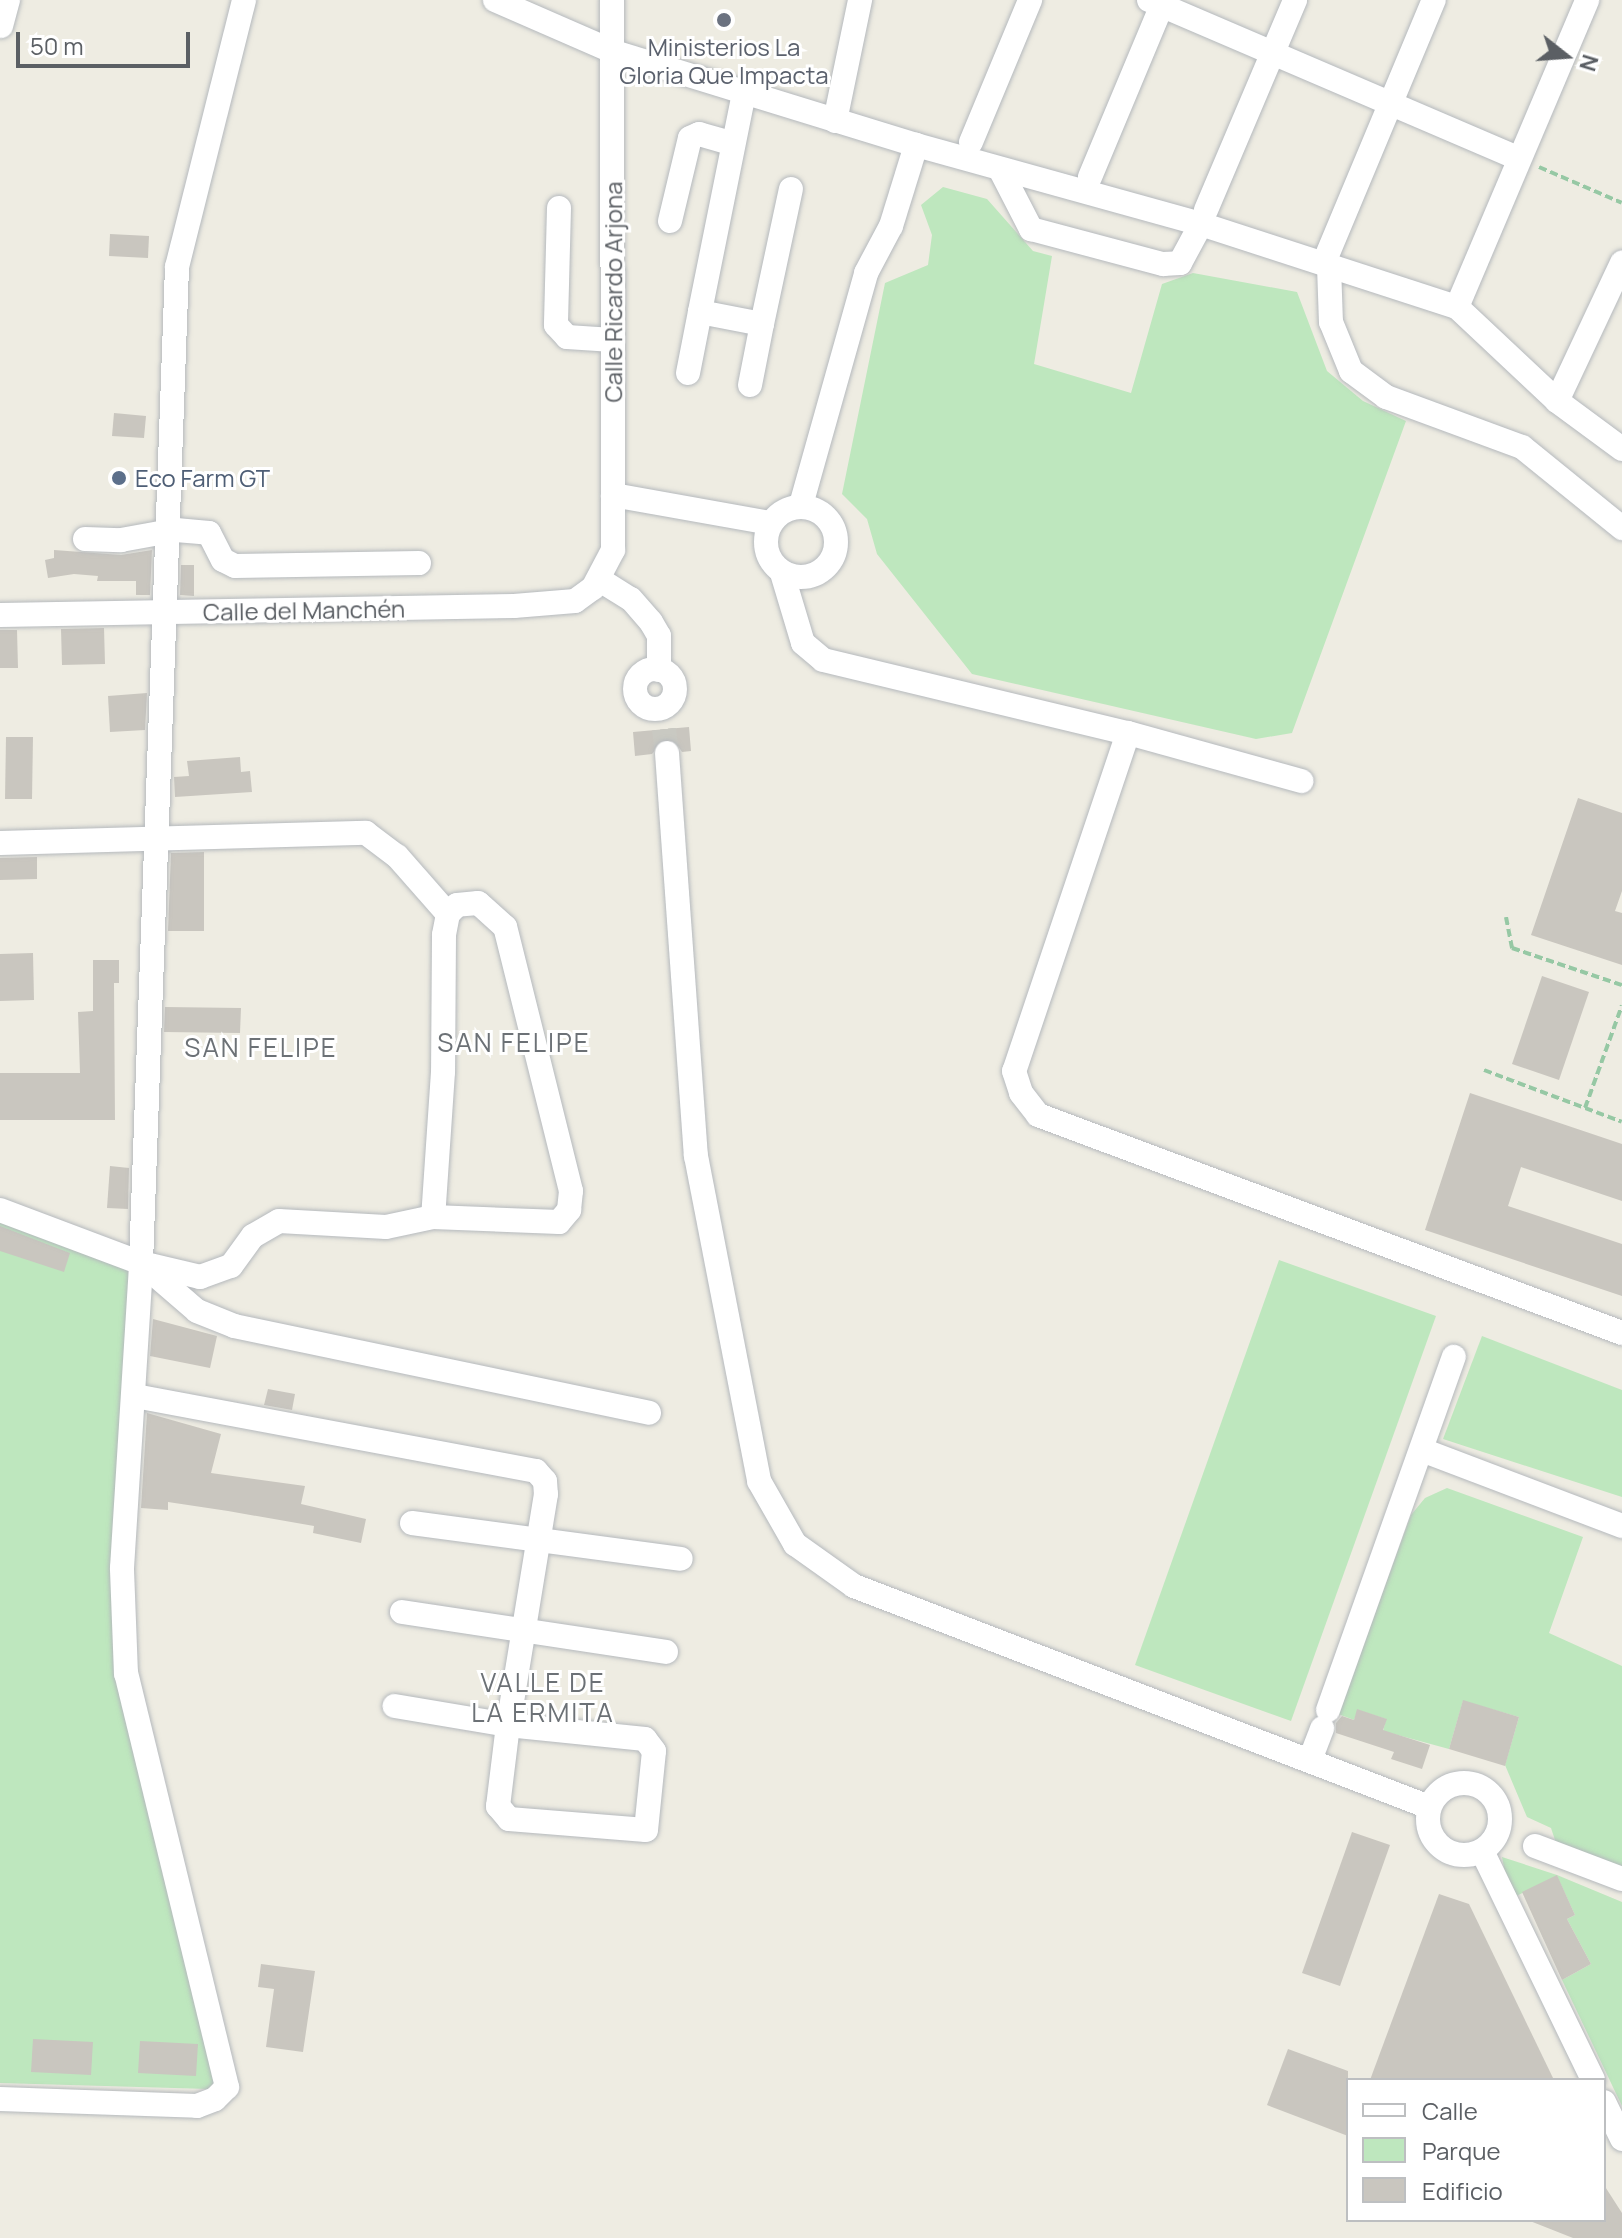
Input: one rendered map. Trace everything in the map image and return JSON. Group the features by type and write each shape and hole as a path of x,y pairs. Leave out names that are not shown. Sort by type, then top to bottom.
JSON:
{"street":[{"path":"1,26 8,0"},
{"path":"0,2099 197,2106 215,2099 227,2087 126,1674 122,1568 141,1263 165,612 164,531 177,267 244,0"},
{"path":"495,0 614,52 1000,169 1203,217 1457,307 1557,401 1622,449"},
{"name":"Calle Ricardo Arjona","path":"600,580 613,550 612,0"},
{"path":"835,121 860,0"},
{"path":"971,142 1030,0"},
{"path":"1000,169 1031,229 1163,264 1180,263 1203,217 1295,0"},
{"path":"1434,0 1329,260 1331,322 1351,371 1386,397 1522,447 1622,528"},
{"path":"1457,307 1587,0"},
{"path":"1090,177 1158,2 1518,158"},
{"path":"688,373 744,93"},
{"path":"670,221 690,138 699,134 733,144"},
{"path":"801,505 866,273 891,226 916,145"},
{"path":"750,385 791,189"},
{"path":"559,208 556,325 567,337 613,340"},
{"path":"1557,401 1622,263"},
{"path":"700,312 762,324"},
{"path":"613,495 770,523"},
{"path":"782,573 809,575 832,560 837,542 832,524 819,510 801,505 783,510 770,523 765,541 769,560 782,573 803,643 823,660 1128,733 1301,781"},
{"path":"85,539 121,540 164,531 209,533 223,560 235,566 419,563"},
{"path":"600,580 631,599 651,622 659,636 659,670 672,677 676,689 664,731 696,1156 759,1481 773,1515 804,1553 854,1586 1429,1807"},
{"name":"Calle del Manchén","path":"0,615 514,606 575,601 600,580"},
{"path":"1128,733 1014,1071 1021,1093 1038,1115 1622,1333"},
{"path":"0,843 366,833 397,856 448,914"},
{"path":"0,1210 141,1263 189,1276 210,1276 231,1266 262,1228 279,1221 386,1227 433,1217 550,1224 569,1210 571,1191 505,927 478,903 457,905 448,914 433,1217"},
{"path":"141,1263 197,1311 234,1326 649,1413"},
{"path":"1310,1760 1454,1357"},
{"path":"135,1396 520,1465 545,1481 539,1539 508,1725 498,1806 509,1819 646,1830 652,1743 508,1725 395,1706"},
{"path":"1422,1450 1622,1526"},
{"path":"412,1523 681,1559"},
{"path":"402,1612 524,1628 666,1652"},
{"path":"1592,2078 1508,1843 1497,1801 1475,1783 1448,1786 1429,1807 1427,1822 1441,1847 1454,1854 1508,1843 1622,1879"},
{"path":"1606,2106 1622,2139"}],"path":[{"path":"1518,158 1622,203"},
{"path":"1506,917 1512,948 1622,985"},
{"path":"1584,1108 1622,1005"},
{"path":"1484,1070 1622,1122"}],"green space":[{"path":"943,187 987,199 1033,251 1052,256 1034,364 1131,393 1162,284 1193,273 1297,292 1327,371 1363,401 1406,421 1292,733 1256,739 972,674 877,554 867,519 842,494 885,283 928,265 932,235 921,205"},
{"path":"0,1218 139,1263 122,1676 223,2082 209,2089 0,2083"},
{"path":"1279,1260 1436,1316 1291,1721 1135,1665"},
{"path":"1482,1336 1622,1390 1622,1497 1443,1439"},
{"path":"1447,1488 1583,1537 1549,1633 1622,1666 1622,1870 1557,1846 1551,1828 1527,1817 1505,1765 1519,1717 1463,1701 1449,1749 1383,1731 1386,1719 1358,1710 1354,1720 1338,1714 1411,1515 1425,1498"},
{"path":"1502,1857 1557,1875 1622,1902 1622,2106 1562,1980 1591,1964 1567,1919 1575,1915 1557,1876 1510,1899"}],"building":[{"path":"110,234 149,236 148,258 109,256"},
{"path":"114,413 146,416 144,438 112,436"},
{"path":"54,550 121,555 152,550 150,595 136,595 136,581 97,581 98,576 74,574 48,578 45,560 54,558"},
{"path":"181,565 194,565 194,596 180,595"},
{"path":"104,628 105,664 62,665 61,629"},
{"path":"0,630 17,630 18,668 0,668"},
{"path":"147,693 145,730 110,732 108,696"},
{"path":"689,727 691,751 682,752 674,740 665,738 652,754 635,756 633,732"},
{"path":"6,737 33,737 32,799 5,799"},
{"path":"240,757 241,772 250,771 252,792 175,797 174,777 189,776 187,761"},
{"path":"1578,798 1622,813 1622,891 1615,911 1622,913 1622,965 1531,935"},
{"path":"204,852 204,931 168,931 171,853"},
{"path":"37,857 37,879 0,880 0,858"},
{"path":"33,953 34,1000 0,1001 0,954"},
{"path":"93,960 119,960 119,983 114,983 115,1120 0,1120 0,1073 80,1073 78,1012 93,1011"},
{"path":"1542,976 1589,992 1559,1080 1512,1064"},
{"path":"165,1007 241,1008 240,1033 164,1032"},
{"path":"1470,1093 1622,1144 1622,1201 1521,1167 1508,1206 1622,1244 1622,1296 1425,1230"},
{"path":"110,1166 129,1168 128,1209 107,1208"},
{"path":"0,1226 70,1253 64,1272 0,1251"},
{"path":"153,1319 217,1336 210,1368 150,1356"},
{"path":"268,1389 295,1394 292,1410 264,1405"},
{"path":"147,1413 221,1434 211,1473 305,1486 301,1504 366,1519 361,1543 313,1533 314,1526 228,1511 168,1502 168,1510 141,1508"},
{"path":"1463,1700 1519,1717 1505,1766 1449,1749"},
{"path":"1357,1709 1387,1719 1383,1730 1430,1745 1422,1769 1391,1759 1394,1752 1336,1733 1336,1723 1342,1716 1354,1720"},
{"path":"1352,1832 1390,1845 1340,1986 1302,1973"},
{"path":"1557,1875 1575,1915 1567,1919 1591,1964 1562,1980 1522,1892"},
{"path":"1439,1894 1469,1904 1553,2078 1371,2078"},
{"path":"261,1964 315,1971 303,2052 266,2047 274,1989 258,1987"},
{"path":"33,2039 93,2042 91,2075 31,2072"},
{"path":"140,2041 198,2044 196,2076 138,2073"},
{"path":"1288,2049 1348,2071 1346,2135 1267,2105"},
{"path":"1606,2188 1622,2213 1622,2238 1573,2238 1533,2222 1606,2222"}],"tunnel":[{"path":"664,729 667,753"}],"place":[{"name":"Ministerios La Gloria Que Impacta","path":"724,20"},
{"name":"Eco Farm GT","path":"119,478"}],"district":[{"name":"SAN FELIPE","path":"514,1043"},
{"name":"SAN FELIPE","path":"261,1048"},
{"name":"VALLE DE LA ERMITA","path":"543,1698"}]}
